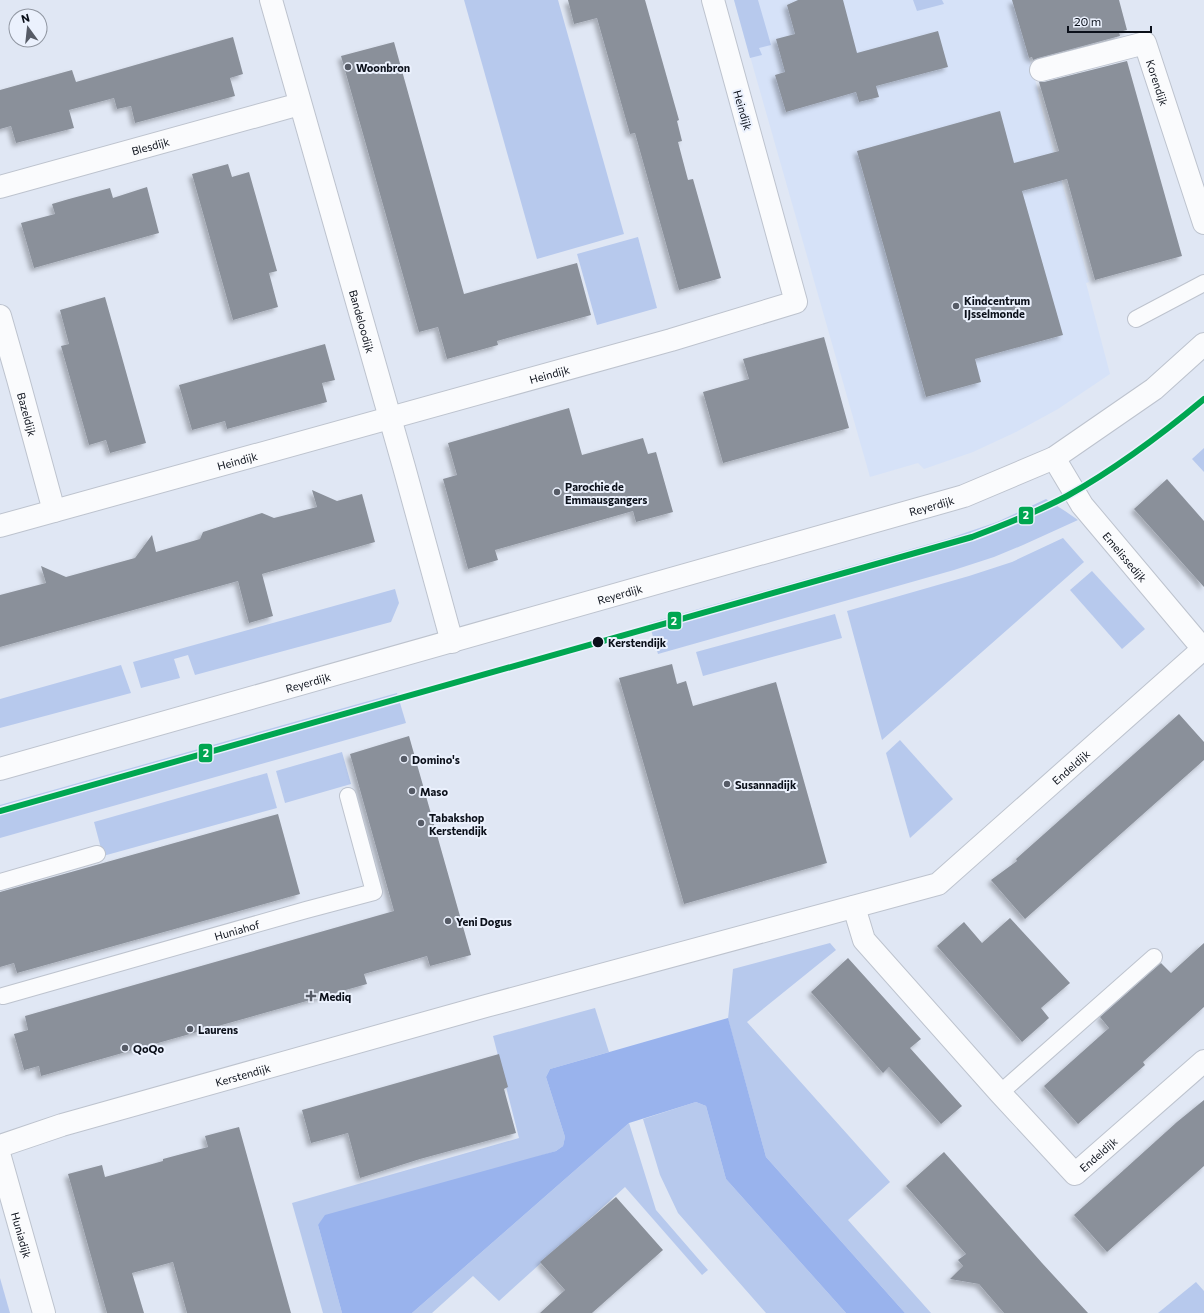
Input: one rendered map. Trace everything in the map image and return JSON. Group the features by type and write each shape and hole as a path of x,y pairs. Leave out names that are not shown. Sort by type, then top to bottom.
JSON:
{"street":[{"name":"Bandeloodijk","path":"271,0 452,642"},
{"name":"Heindijk","path":"0,526 664,342 796,302 713,0"},
{"name":"Korendijk","path":"1041,70 1145,44 1204,223"},
{"name":"Blesdijk","path":"0,187 300,104"},
{"name":"Bazeldijk","path":"0,316 9,382 54,511"},
{"name":"Reyerdijk","path":"0,769 964,496 1054,458 1154,389 1204,344"},
{"name":"Emelissedijk","path":"1054,458 1082,505 1204,650"},
{"name":"Endeldijk","path":"1204,650 938,884 854,907 864,940 1000,1093 1075,1174 1204,1061"},
{"name":"Kerstendijk","path":"0,1146 62,1125 486,1006 854,907"},
{"name":"Huniadijk","path":"0,1157 44,1313"}],"lane":[{"path":"1136,319 1204,283"},
{"name":"Huniahof","path":"1,993 374,892 348,796"},
{"path":"0,882 97,854"},
{"path":"1000,1093 1154,957"}],"shaded area":[{"path":"464,0 558,0 624,234 537,259"},
{"name":"Kindcentrum IJsselmonde","path":"734,0 1013,0 1089,282 1086,283 1110,374 1058,409 1016,432 973,452 924,469 918,463 870,477"},
{"path":"734,0 758,0 771,45 759,48 762,55 750,58"},
{"path":"913,0 942,0 944,4 917,11"},
{"path":"638,237 657,308 597,325 577,254"},
{"path":"1204,448 1204,472 1192,459"},
{"path":"1046,499 1078,520 994,557 954,570 658,654 649,623 947,539 997,522"},
{"path":"1063,538 1084,562 882,740 847,611 1012,562"},
{"path":"1092,571 1145,629 1122,649 1070,590"},
{"path":"395,589 399,603 391,622 195,675 188,655 174,659 180,678 141,688 133,662"},
{"path":"835,614 842,638 703,676 696,652"},
{"path":"121,665 131,693 0,728 0,699"},
{"path":"397,693 406,723 0,838 0,805"},
{"path":"900,740 953,799 910,838 886,753"},
{"path":"342,752 351,784 285,803 276,771"},
{"path":"267,773 277,808 103,856 94,822"},
{"path":"830,943 836,950 747,1022 890,1182 848,1220 931,1313 905,1313 766,1157 728,1019 733,969"},
{"path":"595,1008 609,1052 550,1069 546,1077 565,1137 563,1146 556,1151 318,1225 342,1313 323,1313 292,1203 519,1138 493,1036"},
{"path":"728,1018 766,1157 905,1313 846,1313 726,1179 706,1106 696,1102 629,1123 412,1313 342,1313 318,1225 325,1215 556,1151 563,1146 565,1137 546,1077 550,1069"},
{"path":"696,1102 706,1106 726,1179 846,1313 766,1313 678,1213 660,1175 643,1119"},
{"path":"629,1123 656,1210 708,1270 702,1275 625,1187 499,1301 473,1276 432,1313 412,1313"},
{"path":"0,1278 10,1313 0,1313"},
{"path":"1196,1282 1204,1291 1204,1313 1158,1313"}],"building":[{"path":"568,0 645,0 679,120 677,121 682,141 678,142 688,180 693,179 721,278 679,290 635,133 630,134 597,18 574,24"},
{"path":"798,0 843,0 857,53 938,31 948,67 876,86 879,97 859,102 856,92 786,112 775,75 785,72 776,39 795,34 787,5"},
{"path":"1012,0 1119,0 1127,30 1119,32 1120,36 1033,60 1032,57 1029,58"},
{"path":"233,37 243,74 230,78 235,96 135,123 131,106 117,109 114,98 69,110 74,128 16,143 11,126 0,129 0,90 72,70 76,82"},
{"path":"394,42 464,294 577,263 591,315 497,341 498,345 447,359 438,327 419,332 341,56"},
{"path":"1127,61 1182,256 1095,280 1067,179 1022,191 1063,335 975,359 981,382 926,397 857,151 1000,111 1014,163 1059,151 1039,82"},
{"path":"228,164 232,177 249,172 277,271 269,273 278,307 233,320 192,174"},
{"path":"147,187 159,233 34,268 21,223 55,214 52,204 69,199 110,188 113,198"},
{"path":"105,297 146,443 110,453 106,440 89,445 61,346 69,344 60,310"},
{"path":"824,337 849,428 723,463 703,392 749,379 743,359"},
{"path":"325,344 335,380 322,383 327,402 227,429 225,421 192,430 179,385"},
{"name":"Parochie de Emmausgangers","path":"569,408 582,455 643,438 648,454 656,452 673,512 636,522 633,511 495,550 498,560 468,569 443,479 457,475 448,443"},
{"path":"1167,479 1204,521 1204,587 1134,509"},
{"path":"312,490 337,501 362,494 375,542 262,574 273,616 249,623 238,581 0,647 0,595 46,583 41,566 66,577 135,558 152,535 156,552 200,539 203,532 262,513 274,518 317,507"},
{"name":"Susannadijk","path":"672,664 677,684 686,681 693,706 776,682 827,863 684,904 619,678"},
{"path":"1179,714 1204,742 1204,760 1025,919 991,880 1017,861 1016,859"},
{"path":"409,736 471,955 430,966 427,956 364,974 367,984 41,1076 39,1066 24,1070 14,1034 28,1030 25,1016 394,911 350,754"},
{"path":"278,814 300,894 17,973 14,963 0,967 0,892"},
{"path":"1010,918 1070,983 1041,1008 1049,1018 1022,1042 937,946 964,922 982,943"},
{"path":"1204,943 1204,1007 1143,1062 1145,1065 1078,1124 1044,1086 1109,1028 1100,1017 1161,963 1171,973"},
{"path":"848,958 921,1039 910,1048 962,1106 941,1124 889,1067 883,1073 811,992"},
{"path":"499,1054 508,1087 504,1089 516,1133 420,1159 360,1178 348,1133 311,1143 302,1110"},
{"path":"1204,1100 1204,1166 1107,1252 1074,1215 1177,1122"},
{"path":"239,1127 291,1313 187,1313 173,1262 132,1273 144,1313 107,1313 68,1174 102,1165 105,1177 208,1147 205,1136"},
{"path":"944,1152 1088,1313 1004,1313 979,1284 950,1279 963,1266 958,1260 966,1254 906,1186"},
{"path":"616,1197 663,1250 592,1313 540,1313 565,1290 540,1262"}],"transit line":[{"name":"2","path":"0,811 972,537 1008,523 1067,496 1138,450 1204,399"}],"place":[{"name":"Woonbron","path":"348,67"},
{"name":"Kindcentrum IJsselmonde","path":"956,306"},
{"name":"Parochie de Emmausgangers","path":"557,492"},
{"name":"Kerstendijk","path":"598,642"},
{"name":"Domino's","path":"404,759"},
{"name":"Susannadijk","path":"727,784"},
{"name":"Maso","path":"412,791"},
{"name":"Tabakshop Kerstendijk","path":"421,823"},
{"name":"Yeni Dogus","path":"448,921"},
{"name":"Mediq","path":"311,996"},
{"name":"Laurens","path":"190,1029"},
{"name":"QoQo","path":"125,1048"}]}
